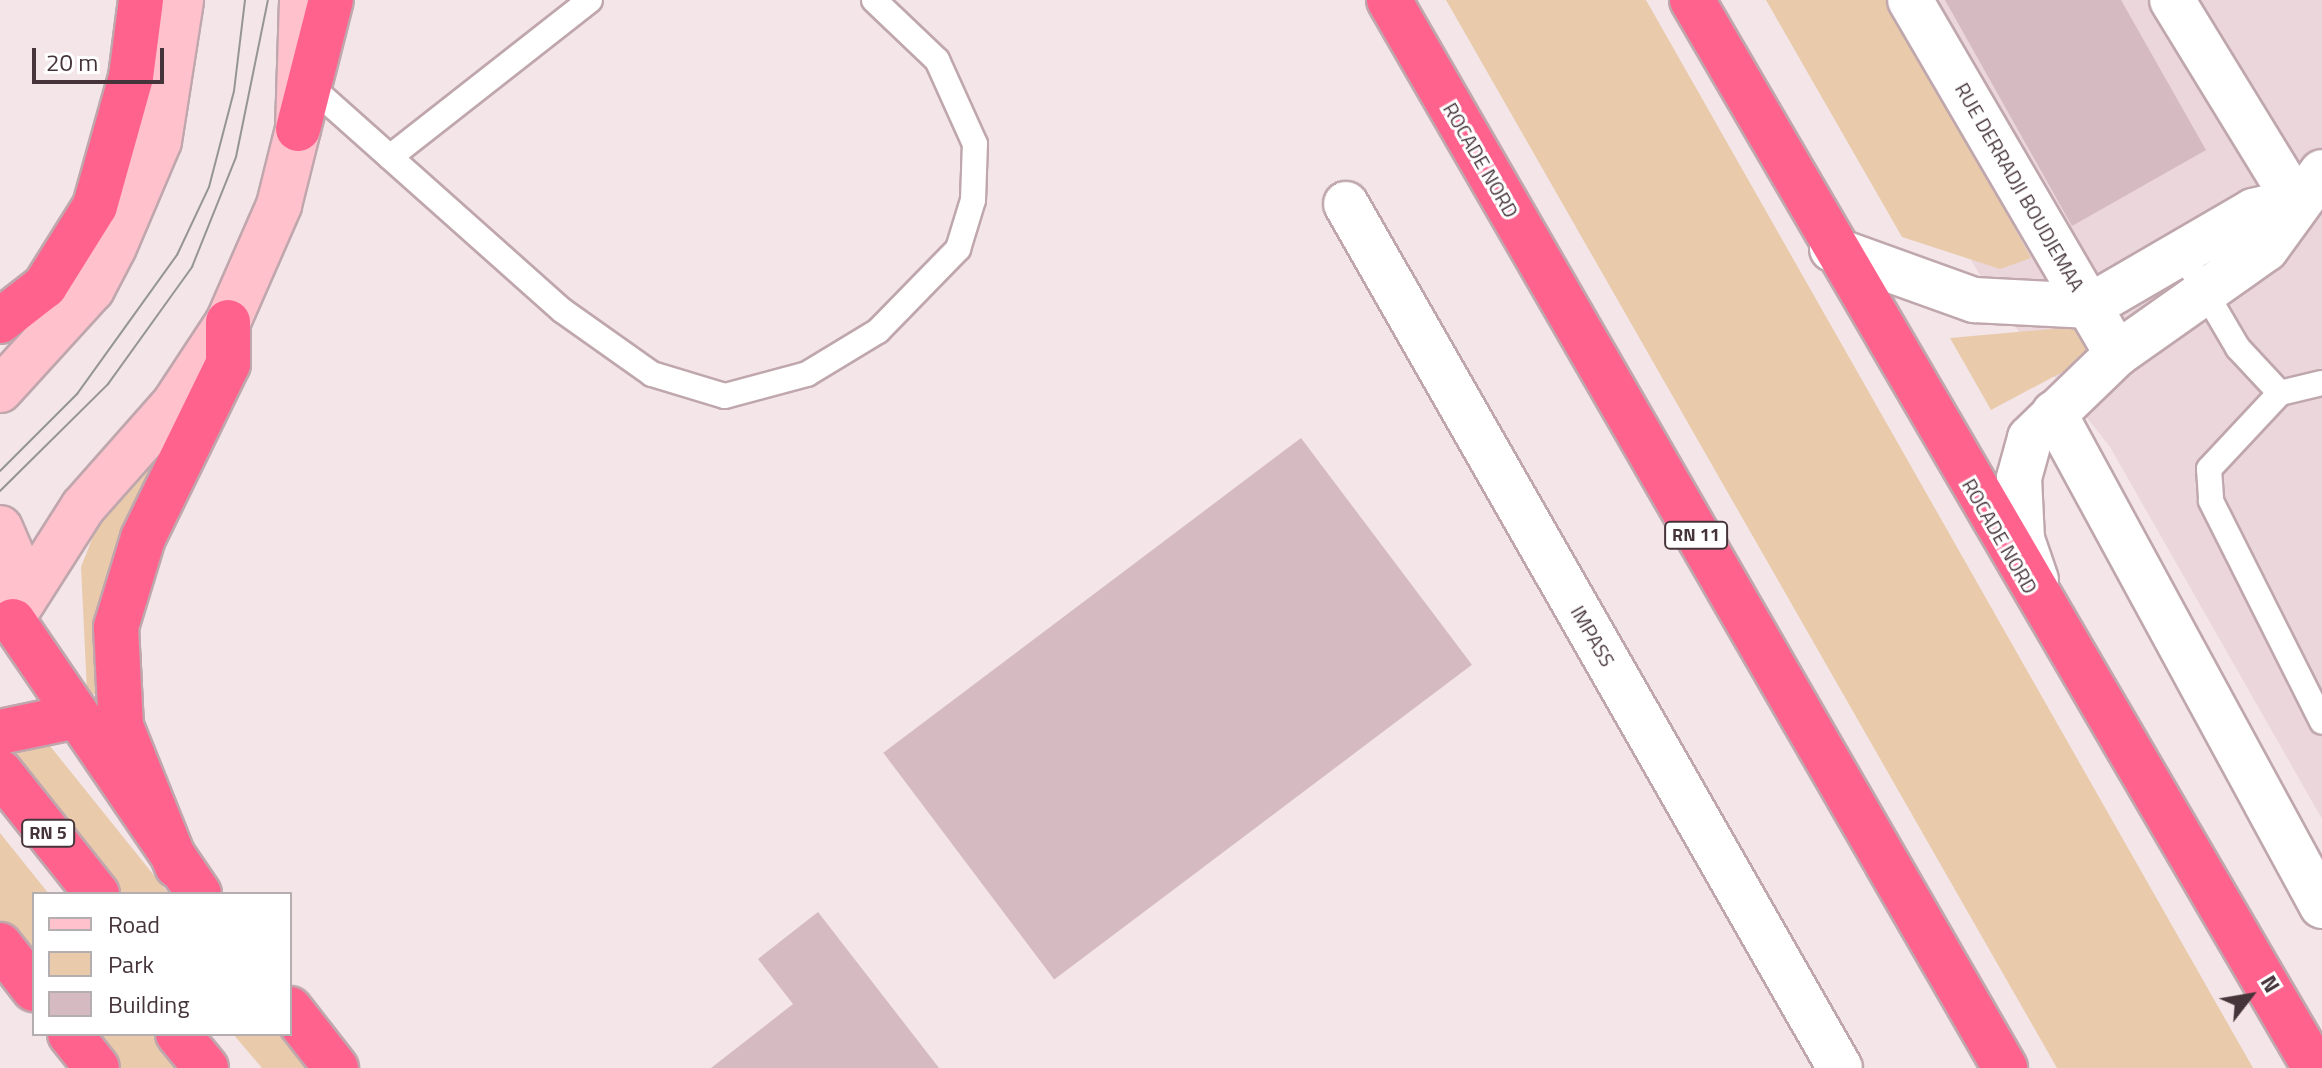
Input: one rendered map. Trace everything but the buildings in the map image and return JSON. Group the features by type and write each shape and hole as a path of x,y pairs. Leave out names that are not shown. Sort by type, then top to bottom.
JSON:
{"highway":[{"path":"0,321 53,276 95,206 124,106 141,0"},
{"path":"298,129 331,0"},
{"name":"ROCADE NORD","path":"1389,0 2005,1068"},
{"name":"ROCADE NORD","path":"1692,0 1832,249 2315,1068"},
{"path":"188,880 121,726 116,627 143,538 228,364 228,322"},
{"path":"10,623 72,717 188,880"},
{"path":"0,732 72,717"},
{"name":"RN 5","path":"0,772 95,892"},
{"name":"RN 5","path":"0,810 65,892"},
{"path":"0,945 32,986"},
{"path":"292,1012 336,1068"},
{"path":"72,1036 97,1068"},
{"path":"180,1036 206,1068"},
{"path":"210,1036 235,1068"}],"main road":[{"path":"0,390 92,289 114,247 159,141 181,0"},
{"path":"10,623 83,507 174,404 228,322 279,205 298,129 302,0"},
{"path":"0,528 19,572 10,623"}],"street":[{"name":"RUE DERRADJI BOUDJEMAA","path":"1910,0 2090,306 2184,256 2253,211 2308,186"},
{"path":"2048,617 2022,539 2019,478 2030,438 2117,354 2204,298 2266,249 2308,186 2172,0"},
{"name":"IMPASS","path":"1346,204 1840,1068"},
{"path":"1832,249 1974,300 2090,306 2117,354"},
{"path":"2054,413 2322,906"}],"lane":[{"path":"390,157 590,0"},
{"path":"308,84 563,311 652,374 725,396 807,374 878,331 958,249 973,200 975,144 937,60 874,0"},
{"path":"2184,256 2204,298 2280,393"},
{"path":"2322,383 2280,393 2209,469 2211,501 2322,722"}],"shaded area":[{"path":"1820,0 2322,0 2322,819 2110,447 1995,301"}],"green space":[{"path":"1446,0 1646,0 2253,1068 2057,1068"},
{"path":"1766,0 1890,0 2031,258 2000,269 1902,237"},
{"path":"2085,326 2100,352 1991,410 1950,338"},
{"path":"171,429 149,475 97,695 87,692 81,567 99,521"},
{"path":"42,736 167,892 118,892 7,754"},
{"path":"0,833 47,892 32,892 32,962 0,923"},
{"path":"92,1036 164,1036 189,1068 118,1068"},
{"path":"235,1036 283,1036 308,1068 262,1068"}],"tram line":[{"path":"0,471 77,394 177,255 209,187 234,91 245,0"},
{"path":"0,491 108,384 192,267 236,157 268,0"}]}
